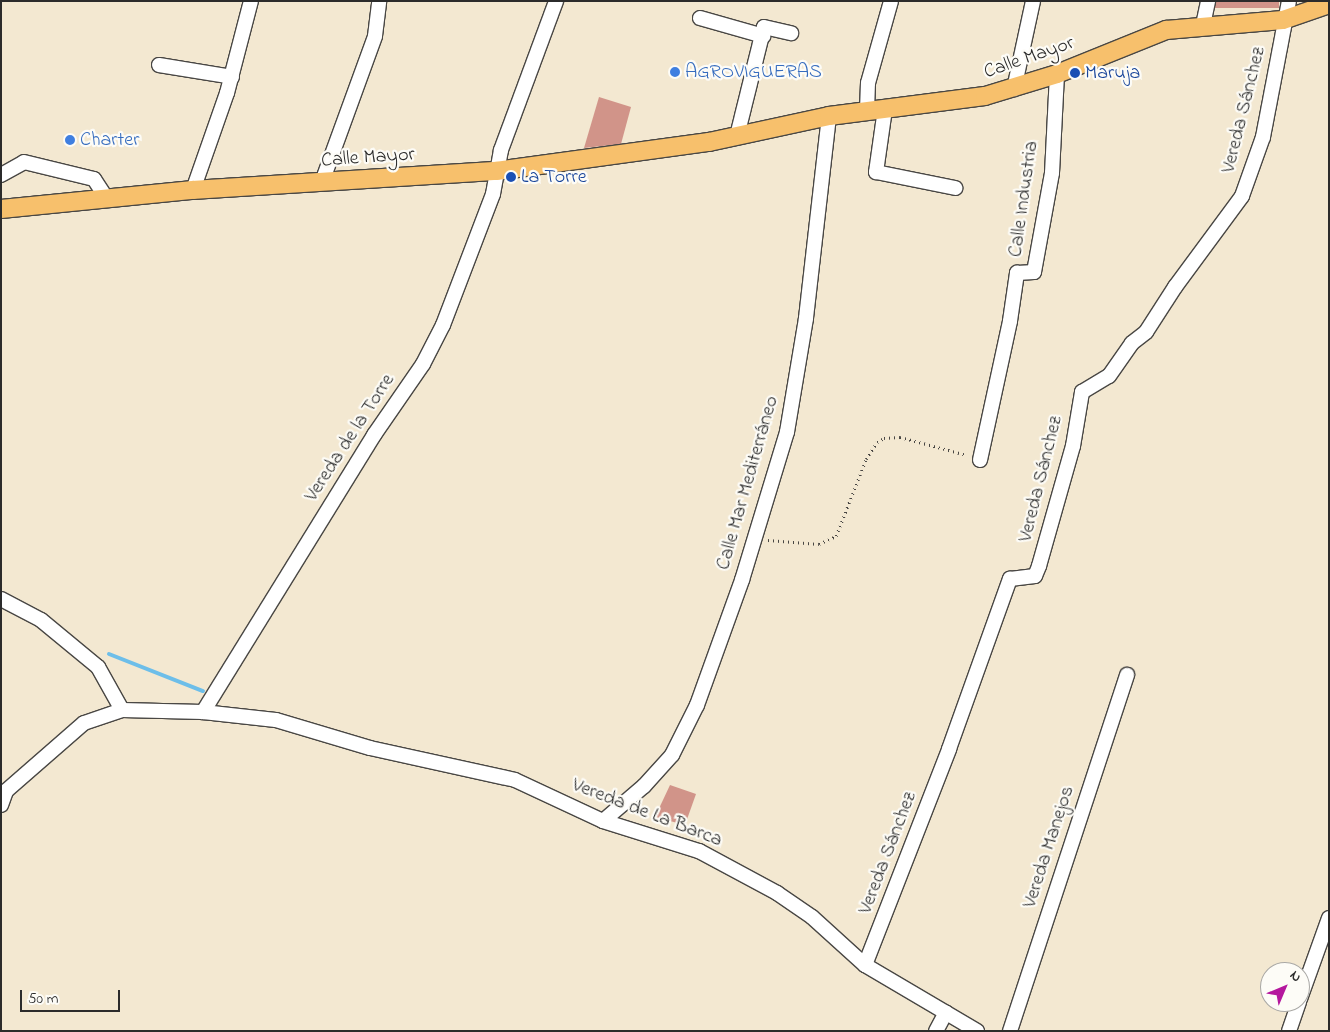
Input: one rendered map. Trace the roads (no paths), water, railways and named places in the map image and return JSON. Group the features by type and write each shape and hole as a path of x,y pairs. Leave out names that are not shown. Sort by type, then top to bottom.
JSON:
{"main road":[{"name":"Calle Mayor","path":"1,209 193,190 496,171 737,136 829,116 985,96 1057,74 1156,33 1203,25 1283,20 1329,4"}],"street":[{"path":"193,190 232,77 251,1"},
{"path":"322,182 375,36 379,1"},
{"name":"Vereda de la Torre","path":"203,712 364,450 423,364 467,267 493,194 496,171 556,1"},
{"path":"867,111 868,83 891,1"},
{"path":"1014,88 1033,1"},
{"path":"1203,25 1208,1"},
{"path":"1283,20 1289,1"},
{"path":"700,18 762,36"},
{"name":"Vereda Sánchez","path":"865,965 949,749 1010,579 1034,576 1039,566 1073,446 1082,392 1109,376 1132,343 1146,332 1174,287 1242,196 1263,137 1283,20"},
{"path":"737,136 764,27 791,33"},
{"path":"159,65 232,77"},
{"name":"Calle Industria","path":"980,460 1010,321 1017,273 1034,272 1052,173 1057,74"},
{"path":"885,108 876,172 955,188"},
{"name":"Calle Mar Mediterráneo","path":"603,821 644,786 672,755 697,705 754,538 787,432 806,318 829,116"},
{"path":"1,175 24,162 94,179 108,199"},
{"path":"1,599 41,620 98,668 122,710 84,723 6,791 1,805"},
{"name":"Vereda Manejos","path":"1010,1031 1127,675"},
{"name":"Vereda de La Barca","path":"122,710 203,712 276,720 370,748 515,780 603,821 699,851 777,893 812,917 865,965 977,1031"},
{"path":"1310,970 1329,918"},
{"path":"936,1031 946,1012"},
{"path":"1289,1031 1295,1012"}],"waterway":[{"path":"109,654 203,691"}],"place":[{"name":"AGROVIGUERAS","path":"675,72"},
{"name":"Maruja","path":"1075,73"},
{"name":"Charter","path":"70,140"},
{"name":"La Torre","path":"511,177"}]}
